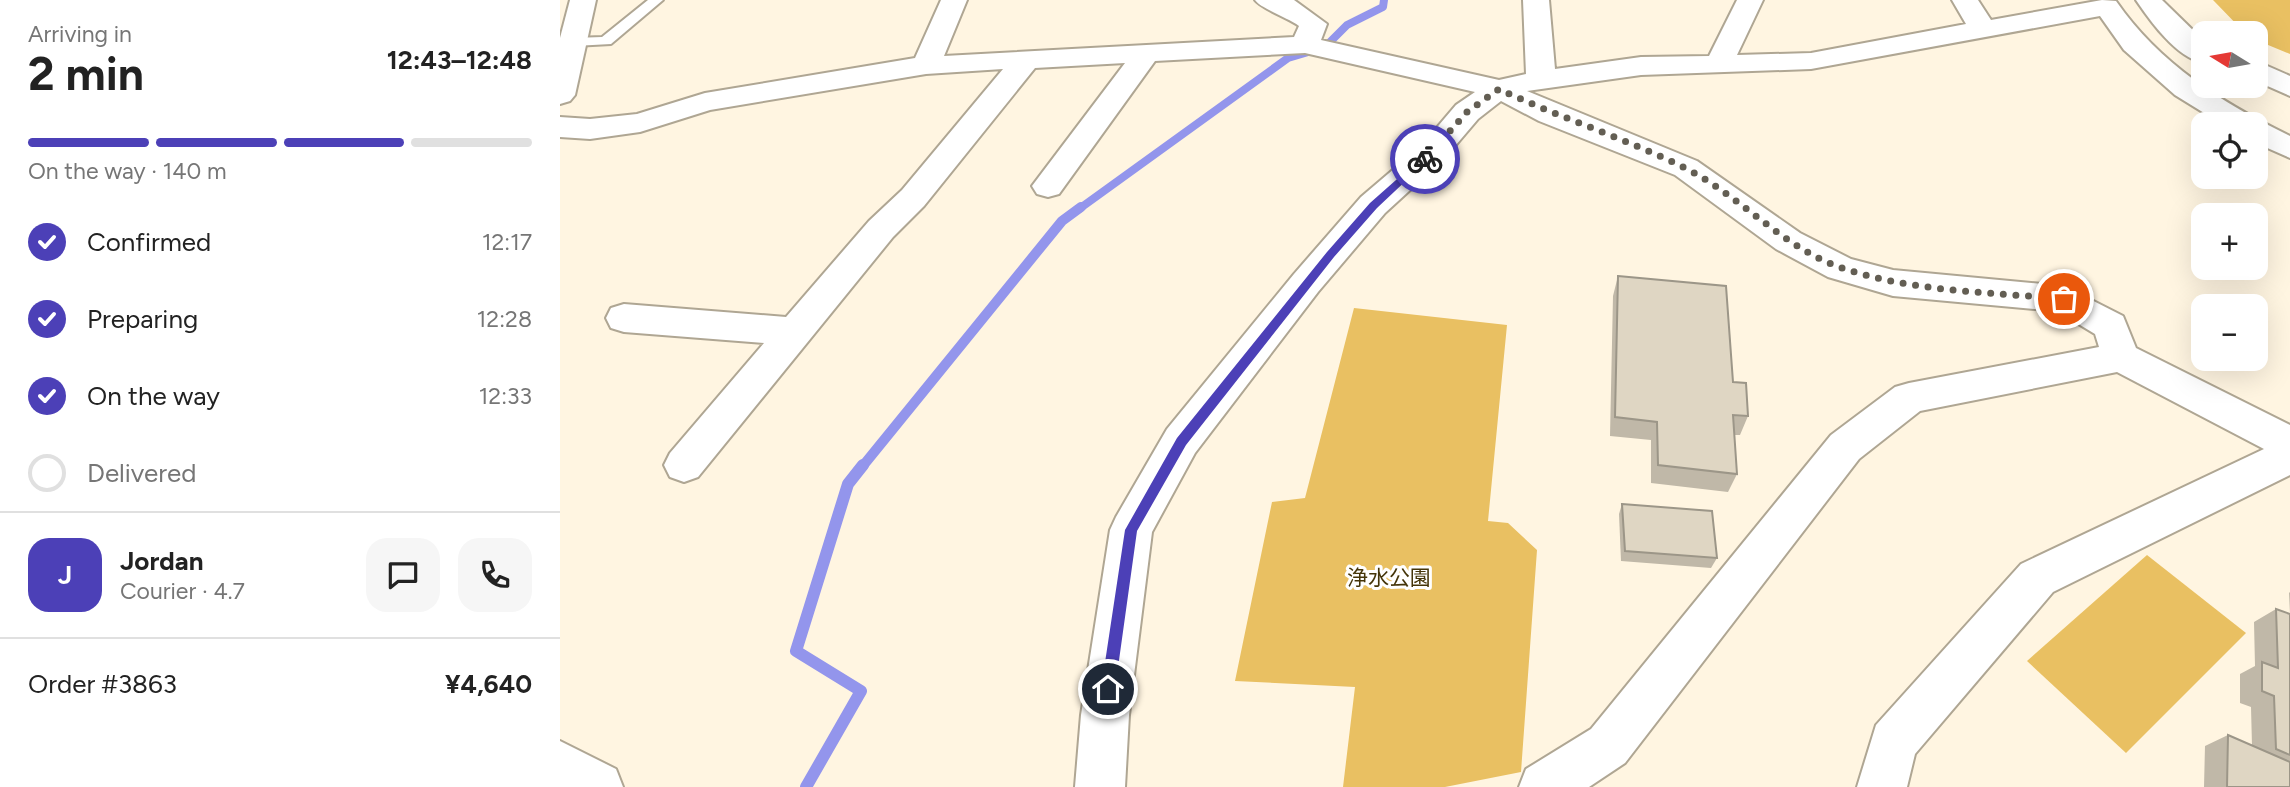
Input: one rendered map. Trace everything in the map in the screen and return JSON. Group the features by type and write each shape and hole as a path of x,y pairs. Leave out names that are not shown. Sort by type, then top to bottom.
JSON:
{"main road":[{"path":"560,95 575,42 583,0"},
{"path":"1268,0 1291,8 1313,24 1305,45"},
{"path":"1536,0 1541,79"},
{"path":"1720,63 1750,0"},
{"path":"1965,0 1983,30"},
{"path":"2149,0 2162,18 2191,44"},
{"path":"2174,0 2191,23"},
{"path":"926,65 946,1"},
{"path":"1100,787 1105,715 1131,530 1175,453 1306,283 1373,205 1433,152 1467,112 1499,89 1541,79 1641,66 1811,61 1983,30 2106,4 2122,33 2145,57 2221,112"},
{"path":"560,153 575,128 640,123 705,102 926,65 1305,45 1499,89 1550,114 1686,169 1724,193 1788,241 1840,268 1893,283 2064,299 2110,326 2121,357"},
{"path":"1048,186 1146,54"},
{"path":"684,465 881,229 914,198 1026,60"},
{"path":"2268,76 2290,87"},
{"path":"2268,92 2290,102"},
{"path":"2268,137 2290,148"},
{"path":"624,318 795,332"},
{"path":"1563,783 1608,746 1845,447 1909,398 2121,357 2231,416 2290,443"},
{"path":"1882,787 1893,742 2037,578 2290,456"},
{"path":"560,766 598,787"}],"lane":[{"path":"575,42 606,41 656,0"}],"green space":[{"path":"2213,0 2290,0 2290,54 2268,45 2268,21 2233,21"},
{"name":"浄水公園","path":"1354,308 1507,325 1488,521 1508,523 1537,550 1521,772 1445,787 1343,787 1355,687 1235,681 1272,502 1305,498"},
{"path":"2147,555 2246,633 2126,753 2027,661"}],"building":[{"path":"1618,276 1726,286 1733,382 1746,383 1748,416 1733,415 1737,474 1658,465 1657,422 1615,417"},
{"path":"1622,504 1712,511 1717,558 1625,551"},
{"path":"2276,609 2290,614 2290,755 2276,749 2274,696 2262,691 2262,662 2278,668"},
{"path":"2228,735 2290,762 2290,787 2227,787"}],"waterway":[{"path":"1325,47 1347,25 1383,7 1384,0"},
{"path":"1079,209 1288,58 1315,50"},
{"path":"862,467 1062,221 1081,207"},
{"path":"806,787 861,691 796,651 848,484 863,465"}],"way so far":[{"path":"1425,159 1467,112 1499,89 1550,114 1686,169 1724,193 1788,241 1840,268 1893,283 2064,299"}],"route":[{"path":"1108,689 1131,530 1181,442 1306,283 1373,205 1425,159"}]}
